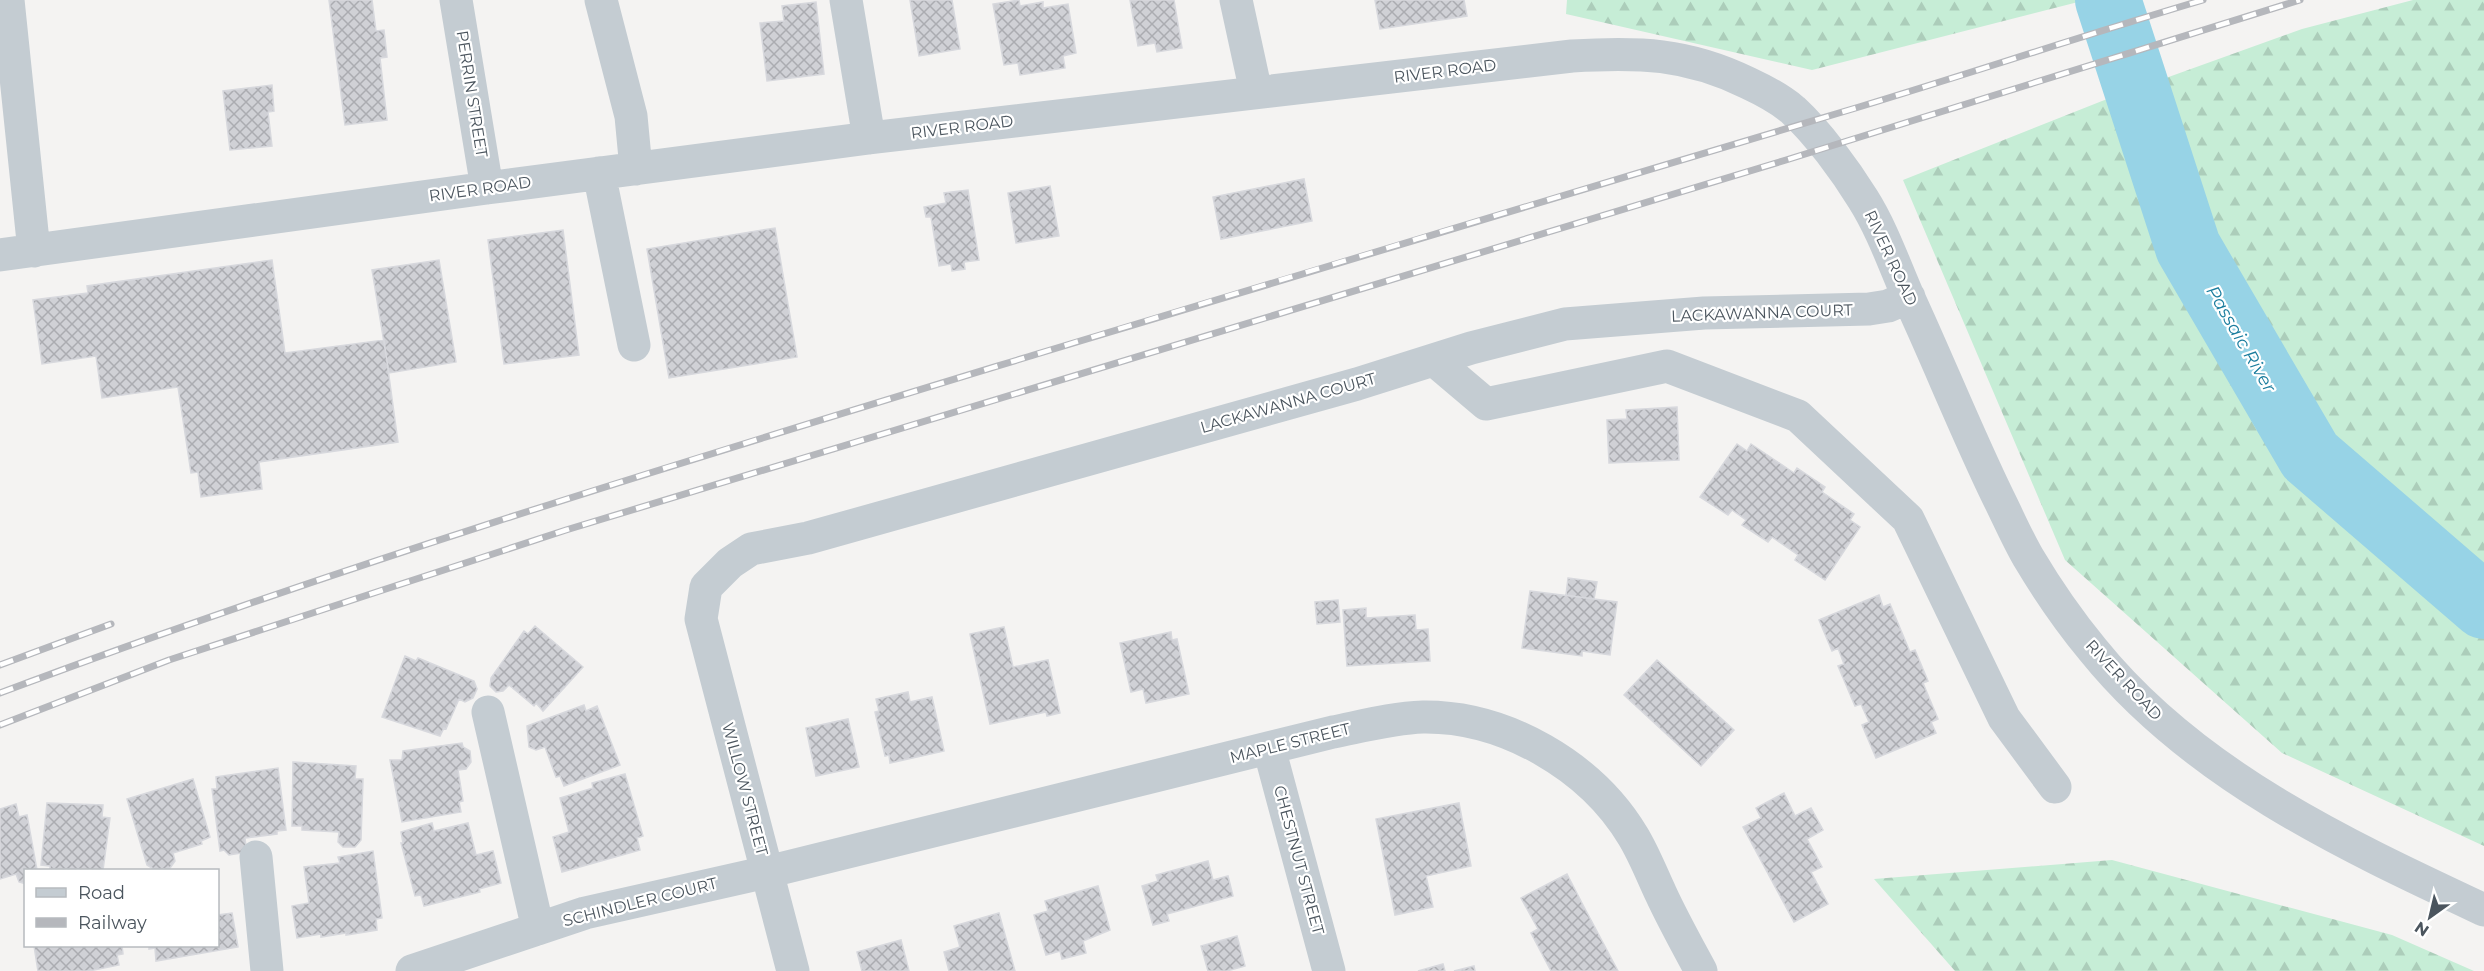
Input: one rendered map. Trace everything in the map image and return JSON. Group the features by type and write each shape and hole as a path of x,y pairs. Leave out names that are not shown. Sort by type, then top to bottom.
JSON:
{"street":[{"path":"8,0 34,251"},
{"name":"PERRIN STREET","path":"456,0 487,188"},
{"path":"601,0 631,116 636,169"},
{"path":"846,0 869,138"},
{"path":"1236,0 1256,92"},
{"name":"RIVER ROAD","path":"0,255 869,138 1572,56 1622,53 1672,57 1720,69 1764,91 1792,109 1820,141 1864,200 1982,464 2027,555 2094,651 2155,716 2221,768 2280,805 2385,864 2484,910"},
{"path":"600,173 634,345"},
{"name":"LACKAWANNA COURT","path":"701,606 706,587 730,563 751,549 831,531 1345,388 1471,348 1565,324 1704,313 1869,309 1888,306 1909,297"},
{"path":"1434,360 1486,404 1667,366 1798,416 1908,519 2004,718 2055,787"},
{"name":"WILLOW STREET","path":"701,606 701,619 792,971"},
{"path":"488,712 538,929"},
{"name":"MAPLE STREET","path":"766,872 1269,748 1392,720 1424,717 1474,722 1522,738 1564,764 1602,796 1633,836 1701,971"},
{"name":"CHESTNUT STREET","path":"1269,748 1329,971"},
{"path":"256,857 267,971"},
{"name":"SCHINDLER COURT","path":"412,971 585,913 766,872"}],"green space":[{"path":"1567,0 2086,0 1812,70 1566,14"},
{"path":"2413,0 2484,0 2484,846 2282,753 2065,560 1903,180 2102,101 2302,29"},
{"path":"2112,860 2392,935 2474,971 1955,971 1874,879"}],"building":[{"path":"329,0 372,0 376,31 384,30 387,57 380,58 387,120 345,125"},
{"path":"910,0 952,0 960,49 919,56"},
{"path":"1019,0 1020,6 1043,2 1043,8 1068,4 1076,53 1063,56 1065,68 1020,75 1018,63 1004,65 993,4"},
{"path":"1130,0 1174,0 1182,48 1157,52 1155,43 1138,46"},
{"path":"1375,0 1464,0 1467,16 1380,29"},
{"path":"816,2 824,74 767,81 760,23 784,21 782,6"},
{"path":"272,85 274,111 268,112 272,146 230,150 223,91"},
{"path":"1304,179 1312,221 1221,239 1213,197"},
{"path":"1050,186 1059,236 1016,243 1008,193"},
{"path":"968,190 979,260 964,262 965,269 952,271 951,264 939,266 931,217 926,217 924,207 946,203 944,193"},
{"path":"775,228 797,357 669,378 647,249"},
{"path":"563,230 579,355 504,364 488,240"},
{"path":"272,260 285,353 384,340 398,442 259,462 262,489 201,497 198,472 191,473 178,387 102,398 96,356 42,364 33,300 88,293 87,286"},
{"path":"439,260 456,362 389,373 372,270"},
{"path":"1677,407 1679,460 1609,463 1607,420 1627,419 1626,410"},
{"path":"1737,444 1747,451 1751,444 1794,473 1797,468 1825,487 1822,492 1854,514 1850,520 1860,527 1825,580 1795,560 1798,555 1772,537 1768,542 1742,525 1746,520 1732,510 1728,515 1700,497"},
{"path":"1568,578 1597,582 1594,599 1566,595"},
{"path":"1530,591 1617,602 1610,655 1582,651 1582,656 1522,648"},
{"path":"1879,595 1883,607 1890,604 1910,652 1915,650 1928,681 1923,683 1938,719 1931,722 1936,733 1876,758 1862,725 1869,722 1861,704 1855,706 1838,666 1844,664 1838,648 1832,651 1819,620"},
{"path":"1338,600 1340,622 1317,624 1315,602"},
{"path":"1366,608 1366,618 1415,615 1416,630 1428,629 1430,661 1347,666 1343,610"},
{"path":"535,626 583,667 543,711 536,703 534,706 509,685 503,691 496,692 490,686 491,678 524,631 528,634"},
{"path":"1004,627 1013,667 1048,660 1060,713 1047,716 1046,712 990,724 970,634"},
{"path":"1171,632 1172,640 1177,639 1189,694 1146,703 1143,689 1131,692 1120,643"},
{"path":"405,656 416,661 418,658 474,681 477,689 473,698 465,702 459,699 446,729 444,728 440,736 382,717"},
{"path":"1657,660 1734,730 1701,766 1624,695"},
{"path":"908,692 910,702 932,697 944,751 890,763 889,755 885,756 875,712 879,711 876,699"},
{"path":"584,705 586,711 597,706 620,765 564,786 560,776 556,777 545,747 536,750 529,747 527,726"},
{"path":"848,719 859,767 816,776 806,728"},
{"path":"462,743 463,747 470,751 471,762 466,769 458,770 463,801 459,802 461,812 402,822 390,760 402,760 403,751"},
{"path":"293,762 356,766 355,779 363,779 361,840 355,847 343,847 338,842 339,832 302,830 302,826 292,826"},
{"path":"278,768 286,830 277,831 277,834 245,838 246,847 241,853 229,855 224,850 220,851 212,789 217,789 216,777"},
{"path":"625,774 643,836 637,838 640,850 562,872 553,837 569,832 560,798 593,788 592,783"},
{"path":"193,779 210,837 201,841 202,844 173,853 175,861 170,868 153,869 147,865 127,799"},
{"path":"1784,793 1795,816 1811,808 1823,830 1807,839 1822,867 1811,872 1828,904 1794,922 1743,827 1761,818 1756,808"},
{"path":"47,803 103,805 102,817 110,818 103,869 50,869 50,866 41,865"},
{"path":"1459,803 1471,866 1426,876 1433,907 1395,915 1376,819"},
{"path":"16,804 19,817 27,815 37,869 24,869 24,883 19,882 16,874 0,879 0,809"},
{"path":"432,823 434,831 468,823 476,855 493,851 501,883 479,889 480,892 424,906 421,895 415,896 401,843 403,843 401,832"},
{"path":"373,851 382,918 376,919 377,930 346,935 346,933 321,937 321,934 297,938 292,906 309,903 304,867 340,863 338,857"},
{"path":"1208,861 1213,880 1228,876 1233,896 1167,914 1169,921 1153,925 1142,886 1158,881 1156,875"},
{"path":"1567,874 1618,971 1551,971 1531,933 1538,929 1521,898"},
{"path":"1098,886 1110,930 1083,941 1086,953 1062,959 1060,951 1046,955 1034,915 1048,911 1045,901"},
{"path":"232,913 238,947 156,961 155,948 149,949 149,947 219,947 219,915"},
{"path":"999,913 1015,971 949,971 944,952 960,947 954,926"},
{"path":"1237,936 1245,966 1227,971 1208,971 1201,946"},
{"path":"901,940 909,971 862,971 857,952"},
{"path":"34,947 122,947 123,954 117,955 119,965 89,971 38,971"},
{"path":"1443,964 1445,971 1418,971"},
{"path":"1474,966 1475,971 1454,971"}],"waterway":[{"name":"Passaic River","path":"2108,0 2188,247 2310,456 2484,606"}],"railway":[{"path":"0,693 386,557 646,474 1859,107 2203,0"},
{"path":"0,725 169,660 566,530 1786,160 2300,0"},
{"path":"0,665 111,624"}]}
